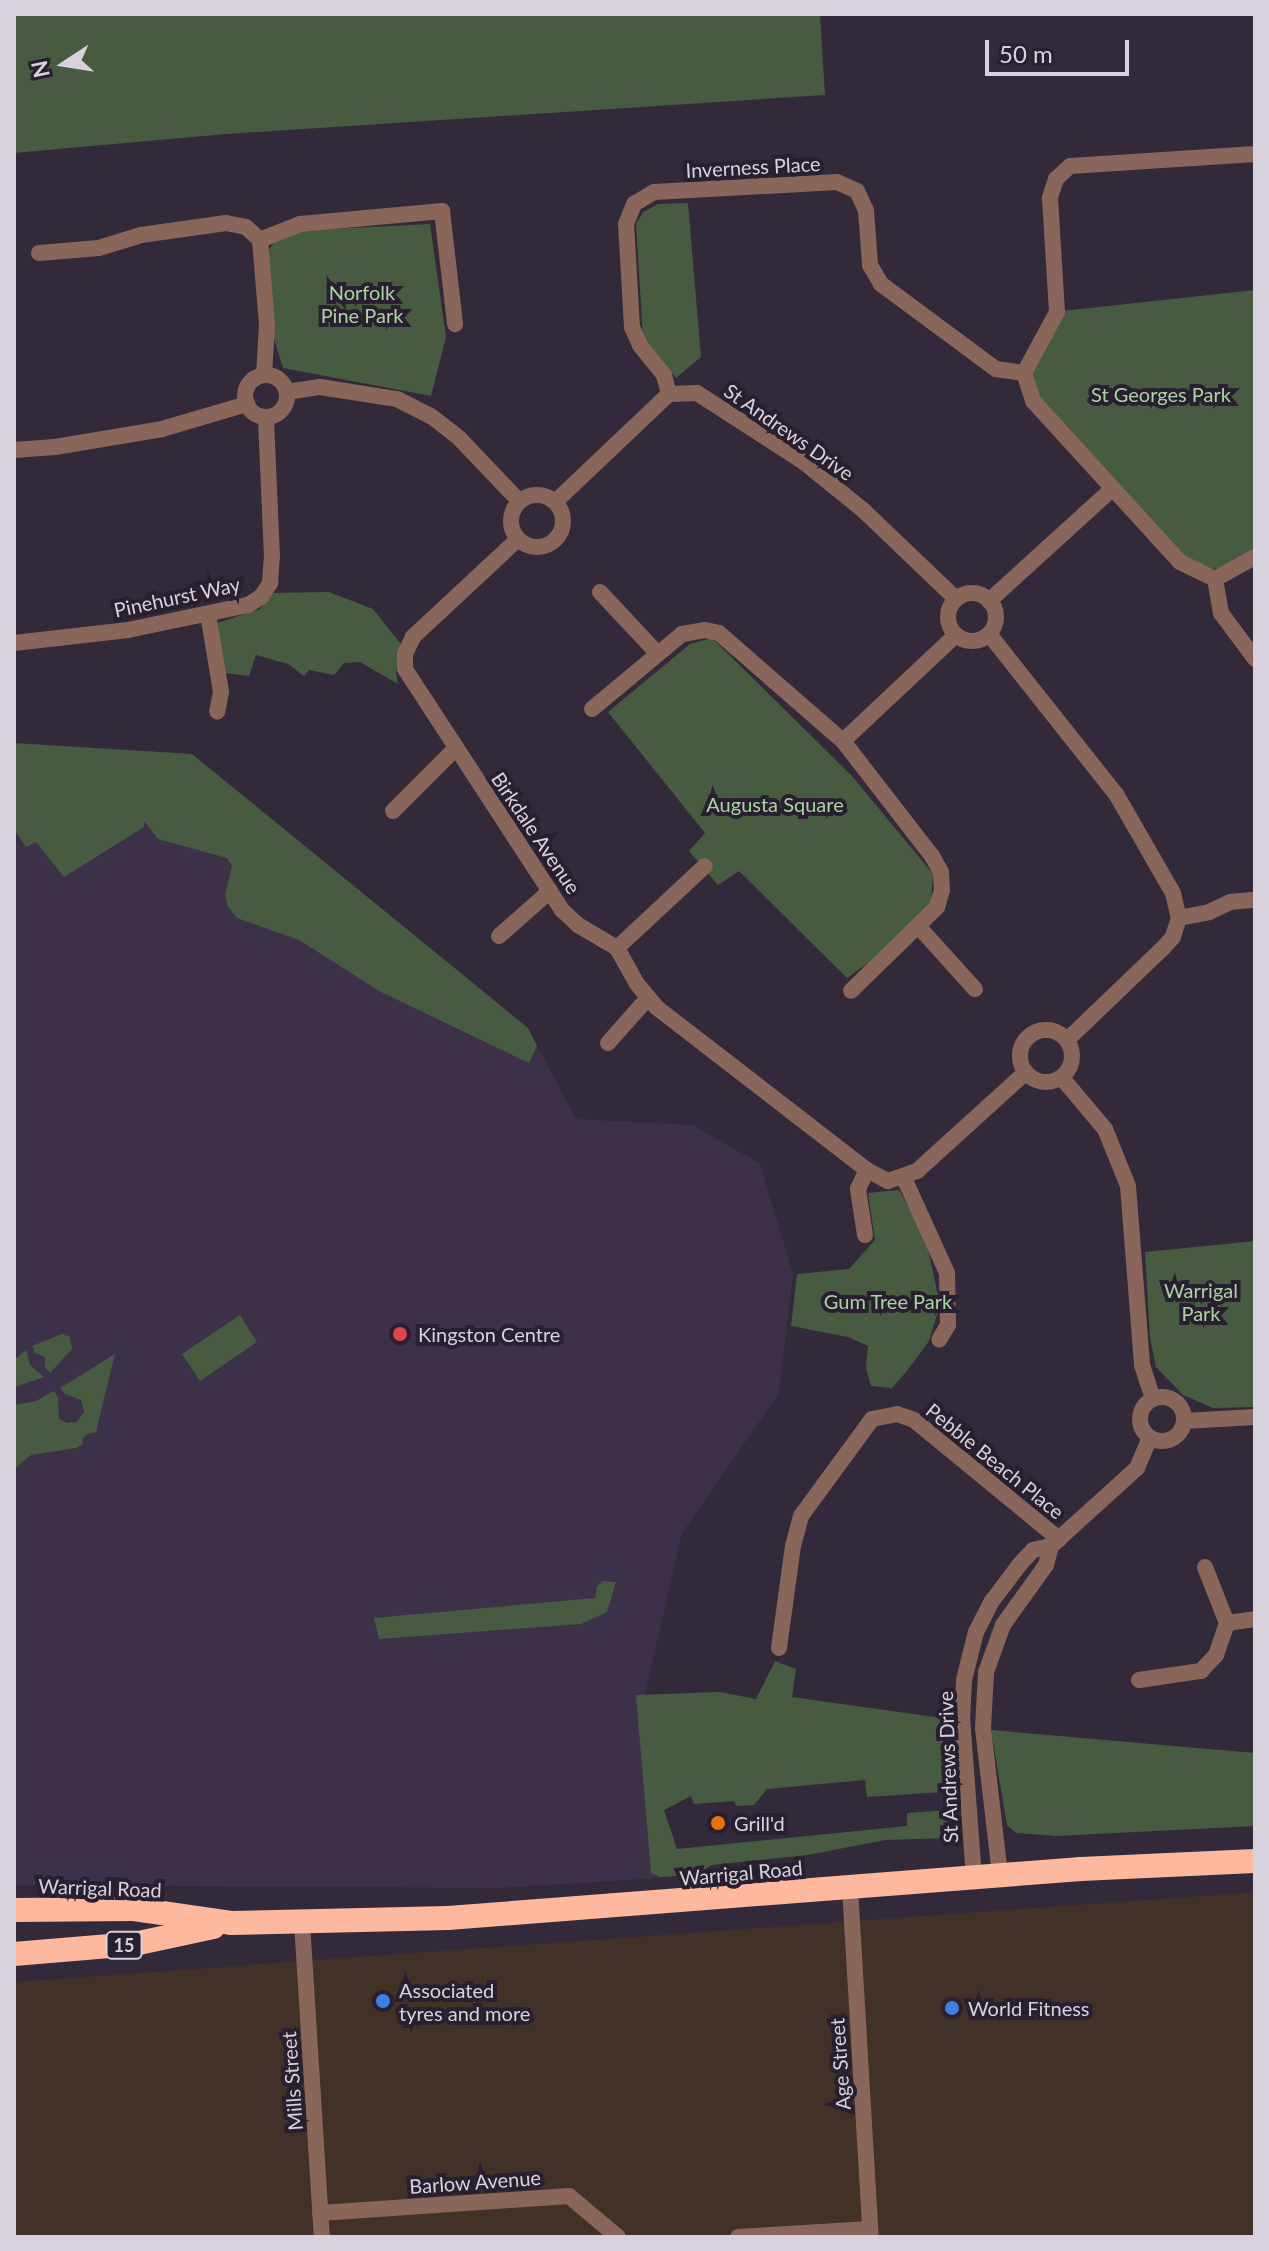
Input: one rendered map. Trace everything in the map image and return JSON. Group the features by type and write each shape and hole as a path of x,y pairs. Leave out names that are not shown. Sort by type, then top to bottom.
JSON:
{"highway":[{"name":"Warrigal Road","path":"14,1910 134,1909 231,1923 475,1916 1000,1875 1255,1861"},
{"name":"Warrigal Road","path":"14,1954 134,1944 231,1923"}],"street":[{"path":"1215,579 1180,562 1111,490 1033,401 1024,373 1057,312 1050,198 1056,179 1070,166 1255,154"},
{"name":"Inverness Place","path":"669,394 664,375 640,345 632,327 626,224 634,204 654,192 837,182 857,191 866,210 870,265 881,284 996,369 1024,373"},
{"path":"260,240 300,224 442,211 455,324"},
{"path":"39,253 99,248 141,235 226,223 246,227 260,240 267,325 264,375"},
{"path":"264,375 278,378 287,392 281,412 266,417 252,412 247,404 250,382 264,375"},
{"path":"287,392 320,387 397,399 431,416 460,439 519,501"},
{"name":"St Andrews Drive","path":"669,394 697,393 805,463 863,510 956,599"},
{"path":"555,502 669,394"},
{"path":"14,450 55,447 162,429 247,404"},
{"name":"Pinehurst Way","path":"14,643 128,630 248,605 261,597 270,583 266,417"},
{"path":"989,601 1111,490"},
{"path":"536,494 555,502 563,518 557,538 541,547 518,539 511,523 519,501 536,494"},
{"name":"Birkdale Avenue","path":"518,539 413,637 406,651 405,669 412,684 550,891 578,925 617,948 648,998 867,1170 888,1181 904,1178"},
{"path":"1215,579 1255,557"},
{"path":"1215,579 1221,613 1255,659"},
{"path":"600,592 657,653"},
{"path":"971,593 989,601 995,616 989,634 974,641 956,635 948,621 956,599 971,593"},
{"path":"208,614 221,692 217,712"},
{"path":"592,709 657,653 693,630 719,633 843,741 932,856 941,872 942,890 937,907 851,991"},
{"path":"989,634 1116,794 1173,893 1179,918 1173,937 1163,948 1067,1040"},
{"path":"843,741 956,635"},
{"path":"393,811 455,749"},
{"path":"617,948 705,866"},
{"path":"499,936 550,891"},
{"path":"1179,918 1209,912 1230,902 1255,900"},
{"path":"918,926 975,989"},
{"path":"608,1043 648,998"},
{"path":"1051,1030 1067,1040 1072,1063 1062,1078 1041,1082 1026,1072 1020,1052 1029,1036 1051,1030"},
{"path":"939,1340 948,1325 947,1273 904,1178 1026,1072"},
{"path":"1062,1078 1105,1129 1128,1186 1142,1365 1153,1399"},
{"path":"865,1235 858,1189 867,1170"},
{"path":"1168,1397 1175,1401 1184,1421 1173,1439 1157,1441 1144,1432 1140,1417 1153,1399 1168,1397"},
{"name":"Pebble Beach Place","path":"779,1648 793,1546 801,1516 872,1419 897,1414 914,1420 1055,1543"},
{"path":"1184,1421 1255,1417"},
{"name":"St Andrews Drive","path":"974,1877 962,1719 967,1665 983,1618 1007,1580 1033,1550 1055,1543 1137,1468 1150,1438"},
{"name":"St Andrews Drive","path":"1000,1875 983,1728 986,1672 1003,1625 1046,1565 1055,1543"},
{"path":"1139,1680 1201,1671 1216,1655 1227,1623 1205,1567"},
{"path":"1227,1623 1255,1619"},
{"name":"Age Street","path":"850,1888 870,2233"},
{"name":"Mills Street","path":"302,1922 322,2237"},
{"name":"Barlow Avenue","path":"320,2213 569,2196 618,2237"},
{"path":"738,2237 870,2233"}],"shaded area":[{"name":"Kingston Centre","path":"14,743 192,754 528,1028 576,1119 693,1125 760,1164 793,1274 779,1393 682,1533 645,1694 658,1878 499,1888 14,1885"},
{"path":"1255,1892 1255,2237 14,2237 14,1982"}],"green space":[{"path":"14,14 820,14 825,95 226,134 14,153"},
{"path":"688,203 701,357 676,378 643,338 636,224 643,212 658,204"},
{"name":"Norfolk Pine Park","path":"430,224 446,337 431,396 283,368 273,336 267,252 276,240 292,231"},
{"name":"St Georges Park","path":"1255,290 1255,547 1230,567 1213,569 1195,566 1034,396 1030,378 1062,311"},
{"path":"329,592 373,609 401,644 396,672 398,684 360,662 344,663 334,675 309,670 304,676 288,664 256,655 249,676 225,673 217,623 260,609 272,593"},
{"name":"Augusta Square","path":"712,638 852,776 933,874 931,903 885,951 847,978 739,871 718,885 689,851 705,833 608,712 690,644"},
{"path":"14,743 192,754 528,1028 537,1046 529,1063 381,992 299,940 237,918 228,907 225,894 232,866 227,858 158,839 144,821 144,827 64,877 36,842 26,847 14,829"},
{"name":"Gum Tree Park","path":"899,1190 926,1239 940,1305 929,1341 892,1388 871,1386 866,1367 868,1346 848,1337 791,1326 797,1274 849,1269 875,1240 868,1193"},
{"name":"Warrigal Park","path":"1255,1241 1255,1407 1213,1408 1183,1395 1156,1367 1150,1338 1145,1252"},
{"path":"240,1315 257,1342 200,1381 182,1354"},
{"path":"62,1334 70,1337 72,1349 50,1373 45,1367 45,1357 35,1353 32,1346"},
{"path":"26,1350 30,1365 44,1377 14,1387 14,1360"},
{"path":"115,1354 96,1432 87,1434 82,1439 83,1444 76,1448 31,1455 14,1469 14,1405 36,1401 54,1391 58,1398 59,1419 67,1423 77,1422 84,1412 81,1400 65,1394 60,1388"},
{"path":"603,1581 616,1582 607,1612 581,1624 379,1639 374,1618 595,1598 597,1586"},
{"path":"775,1661 796,1669 792,1697 956,1720 959,1791 867,1797 865,1780 767,1789 754,1805 736,1806 734,1801 694,1804 691,1796 664,1810 677,1849 907,1826 907,1813 947,1810 949,1838 885,1840 808,1855 712,1865 694,1875 660,1877 651,1873 636,1695 720,1692 756,1699"},
{"path":"991,1730 1255,1753 1255,1826 1056,1836 1016,1833 1007,1825"}],"place":[{"name":"Kingston Centre","path":"400,1334"},
{"name":"Grill'd","path":"718,1823"},
{"name":"Associated tyres and more","path":"383,2001"},
{"name":"World Fitness","path":"952,2008"}]}
